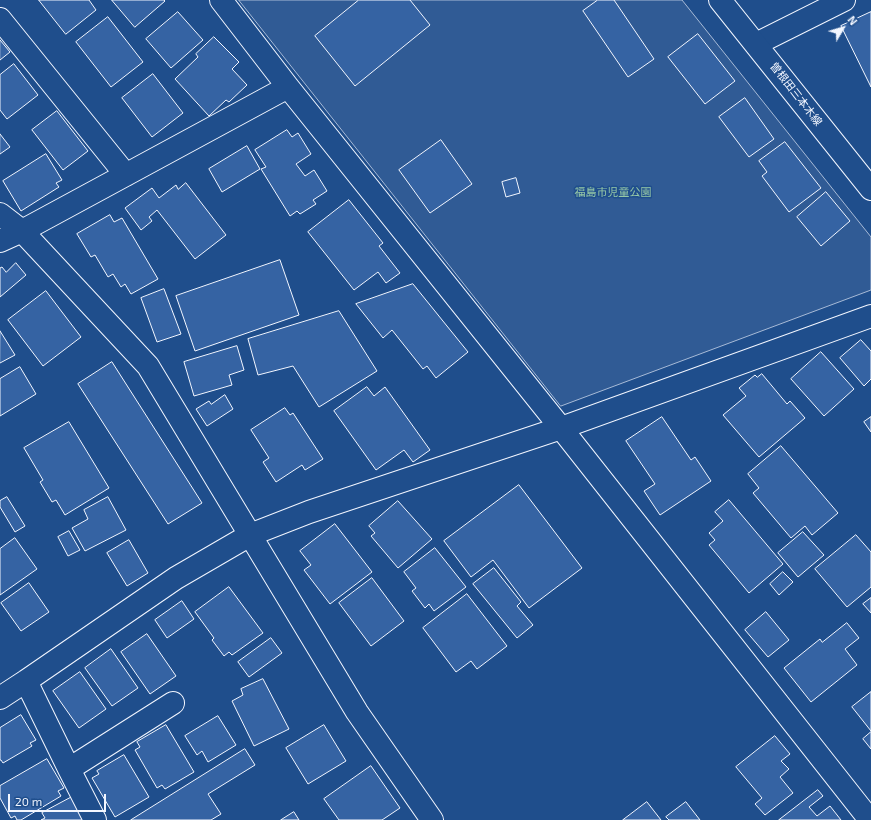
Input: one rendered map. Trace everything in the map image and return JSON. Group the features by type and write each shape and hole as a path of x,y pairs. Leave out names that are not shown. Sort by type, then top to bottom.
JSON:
{"street":[{"path":"221,0 288,87 561,428 870,820"},
{"name":"曽根田三本木線","path":"720,0 871,189"},
{"path":"756,44 844,0"},
{"path":"0,19 126,175"},
{"path":"0,242 288,87"},
{"path":"0,214 22,231 148,366 356,712 432,820"},
{"path":"0,698 176,578 250,535 309,512 561,428 871,316"},
{"path":"26,681 95,820"},
{"path":"69,769 173,703"}],"green space":[{"name":"福島市児童公園","path":"239,0 682,0 871,237 871,290 561,406"}],"building":[{"path":"39,0 89,0 96,10 66,34"},
{"path":"112,0 164,0 165,1 135,27"},
{"path":"359,0 410,0 430,25 355,86 315,36"},
{"path":"598,0 614,0 654,59 628,77 583,11"},
{"path":"178,12 203,40 171,68 146,39"},
{"path":"871,12 871,87 841,26"},
{"path":"108,17 143,62 111,87 76,42"},
{"path":"698,34 735,81 705,104 668,57"},
{"path":"214,37 239,62 232,69 247,85 229,102 226,100 209,116 175,79 198,57 196,54"},
{"path":"0,40 10,52 0,60"},
{"path":"14,64 38,95 7,119 0,110 0,75"},
{"path":"153,74 183,113 152,137 122,98"},
{"path":"745,98 774,139 749,157 719,117"},
{"path":"57,111 88,151 63,170 32,130"},
{"path":"287,130 292,137 298,133 311,154 296,164 305,176 314,170 327,191 313,200 316,204 300,214 297,211 290,216 261,169 266,167 255,150"},
{"path":"0,134 10,147 0,154"},
{"path":"441,140 472,184 430,213 399,170"},
{"path":"785,142 821,188 789,212 762,176 767,172 759,161"},
{"path":"247,146 260,169 222,192 209,169"},
{"path":"46,154 62,180 56,183 59,187 21,211 3,181"},
{"path":"516,178 520,193 506,197 502,182"},
{"path":"186,183 226,235 195,259 157,210 149,217 152,221 141,230 125,208 152,188 159,198 176,185 178,189"},
{"path":"826,192 850,221 821,246 797,217"},
{"path":"349,200 383,243 379,246 400,273 386,283 378,272 354,290 308,232"},
{"path":"110,215 114,222 122,218 158,279 131,294 125,284 121,287 113,274 108,277 95,255 91,257 77,234"},
{"path":"280,260 299,315 195,351 176,296"},
{"path":"16,263 26,275 0,297 0,268 2,267 6,272"},
{"path":"413,284 468,352 436,378 427,366 423,369 392,330 383,338 356,304"},
{"path":"164,289 181,334 157,342 141,298"},
{"path":"46,291 81,337 43,366 8,320"},
{"path":"339,311 377,371 319,407 293,366 258,375 248,339"},
{"path":"0,331 15,355 0,363"},
{"path":"861,340 871,351 871,379 864,386 840,358"},
{"path":"237,346 244,370 229,375 232,385 194,396 184,362"},
{"path":"821,352 854,389 824,416 791,379"},
{"path":"112,362 202,503 168,524 78,384"},
{"path":"20,367 36,394 0,416 0,379"},
{"path":"762,374 787,404 790,401 805,418 759,457 723,415 746,396 739,388 755,375 757,377"},
{"path":"367,387 374,396 385,387 430,450 413,462 404,450 376,470 334,411"},
{"path":"225,395 233,409 207,426 196,409 209,401 211,404"},
{"path":"285,408 290,415 293,413 323,459 305,470 302,465 276,482 263,462 269,458 251,430"},
{"path":"662,417 691,460 695,457 711,481 660,515 644,491 655,484 626,441"},
{"path":"871,417 871,432 864,422"},
{"path":"69,422 109,488 65,515 56,500 52,502 40,482 43,480 24,448"},
{"path":"781,446 838,513 812,535 805,526 791,538 753,493 759,488 748,474"},
{"path":"519,485 582,568 529,608 493,560 471,577 444,541"},
{"path":"7,497 25,526 15,532 0,507 0,501"},
{"path":"108,497 126,530 85,551 72,528 88,519 84,510"},
{"path":"729,500 783,564 749,593 709,545 715,540 709,533 723,521 715,512"},
{"path":"398,501 432,539 398,568 371,536 375,533 369,526"},
{"path":"335,524 372,572 330,604 304,570 311,565 300,551"},
{"path":"69,531 80,550 68,556 58,537"},
{"path":"803,532 824,555 798,577 778,553"},
{"path":"856,535 871,552 871,587 847,607 815,569"},
{"path":"15,538 37,569 0,595 0,549"},
{"path":"129,540 148,573 127,586 107,553"},
{"path":"435,548 466,587 434,611 429,604 425,608 412,591 416,588 404,572"},
{"path":"494,568 521,602 517,606 533,625 517,638 473,584"},
{"path":"783,572 793,582 779,595 770,584"},
{"path":"372,578 404,621 371,646 339,603"},
{"path":"29,583 49,612 21,631 1,603"},
{"path":"229,587 263,633 232,655 229,652 224,656 212,640 214,638 195,612"},
{"path":"467,594 507,646 477,669 471,661 456,672 423,628"},
{"path":"871,598 871,613 863,604"},
{"path":"182,601 194,619 167,638 155,620"},
{"path":"766,612 789,640 768,657 745,630"},
{"path":"847,623 859,638 845,649 857,665 811,702 784,668 820,639 822,642"},
{"path":"147,634 176,676 150,694 121,652"},
{"path":"271,638 282,653 249,677 238,662"},
{"path":"111,649 138,688 112,706 85,668"},
{"path":"80,672 106,709 79,728 53,691"},
{"path":"263,679 289,729 254,746 232,701 243,695 241,689"},
{"path":"871,692 871,731 852,707"},
{"path":"21,715 36,740 30,743 32,746 3,763 0,760 0,728"},
{"path":"218,716 236,745 208,762 202,751 197,755 185,736"},
{"path":"166,725 194,772 165,789 162,785 157,788 135,750 140,747 137,742"},
{"path":"324,725 346,761 308,784 286,748"},
{"path":"871,732 871,749 863,739"},
{"path":"775,736 790,754 781,761 789,769 780,777 793,793 765,815 755,804 762,798 736,767"},
{"path":"245,749 255,765 208,794 221,814 211,820 131,820"},
{"path":"124,755 149,797 115,817 92,778 99,774 97,771"},
{"path":"47,759 64,788 58,791 61,796 21,820 17,820 15,816 11,818 0,798 0,786"},
{"path":"371,766 400,808 382,820 339,820 324,799"},
{"path":"818,790 823,796 809,807 817,816 830,806 841,820 779,820"},
{"path":"72,797 84,820 41,820 45,818 42,813"},
{"path":"647,802 661,820 623,820"},
{"path":"686,802 700,820 669,820 666,817"},
{"path":"294,812 299,820 281,820"}]}
